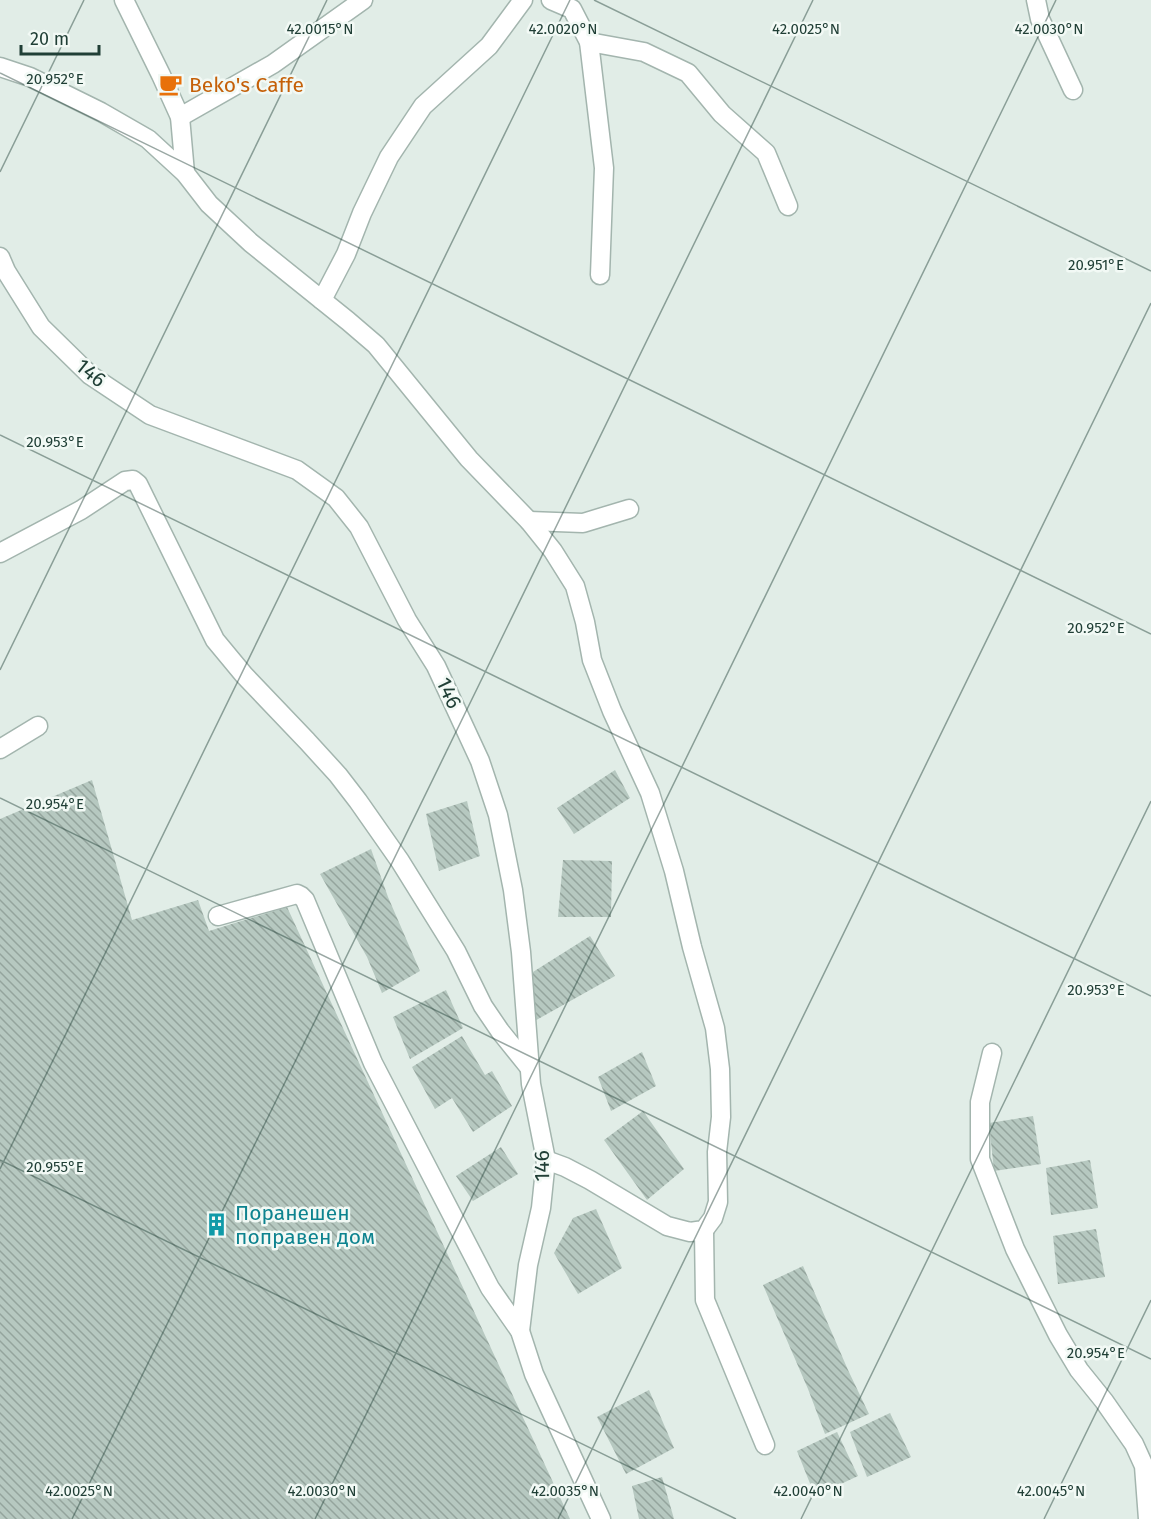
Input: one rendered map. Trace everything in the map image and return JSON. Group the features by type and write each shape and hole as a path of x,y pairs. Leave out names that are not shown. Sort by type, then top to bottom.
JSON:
{"street":[{"path":"124,0 180,117 185,173"},
{"path":"180,117 273,64 363,0"},
{"path":"322,300 346,254 362,213 390,157 423,106 489,46 523,0"},
{"path":"551,0 572,9 589,42 604,168 600,275"},
{"path":"1036,0 1040,19 1073,90"},
{"path":"589,42 644,52 688,73 722,114 766,153 788,206"},
{"path":"0,67 30,77 101,112 148,139 185,173 209,204 251,243 376,345 469,459 529,520 553,551 575,586 592,660 612,711 650,793 674,871 715,1028 721,1105 717,1152 718,1202 713,1218 704,1230 705,1300 765,1445"},
{"name":"146","path":"0,257 6,271 41,327 90,375 150,415 297,470 336,498 359,527 407,620 436,666 480,761 498,815 513,890 521,952 531,1084 546,1160 541,1208 528,1265 520,1331"},
{"path":"0,553 81,510 125,480 133,480 138,484 215,640 237,668 338,775 358,801 400,861 456,951 483,1006 529,1067"},
{"path":"529,520 584,523 629,509"},
{"path":"0,749 38,726"},
{"name":"146","path":"218,916 293,895 301,896 305,900 373,1063 490,1288 520,1331 534,1374 601,1519"},
{"path":"992,1053 980,1102 980,1159 1015,1249 1058,1335 1079,1370 1134,1444 1144,1466 1148,1519"},
{"path":"546,1160 590,1180 667,1226 690,1232 704,1230"}],"building":[{"path":"615,770 630,798 574,834 557,808"},
{"name":"Поранешен поправен дом","path":"92,780 132,920 198,900 209,931 287,907 570,1519 0,1519 0,819"},
{"path":"467,801 480,856 439,871 426,814"},
{"path":"371,849 388,897 420,971 382,993 367,957 320,874"},
{"path":"563,860 612,861 611,917 558,917"},
{"path":"590,936 615,976 531,1023 525,977"},
{"path":"446,990 463,1028 410,1059 393,1017"},
{"path":"462,1036 485,1075 492,1071 512,1106 473,1132 452,1098 435,1109 412,1067"},
{"path":"642,1052 656,1086 611,1111 598,1077"},
{"path":"643,1111 684,1169 647,1200 604,1140"},
{"path":"1033,1116 1041,1164 994,1171 989,1123"},
{"path":"501,1147 518,1174 473,1201 456,1176"},
{"path":"1090,1160 1098,1208 1051,1215 1046,1168"},
{"path":"596,1209 622,1268 578,1294 554,1253 573,1218"},
{"path":"1096,1229 1105,1277 1058,1284 1053,1236"},
{"path":"803,1266 869,1414 825,1434 763,1285"},
{"path":"649,1390 674,1448 626,1474 597,1417"},
{"path":"890,1413 911,1457 867,1477 850,1432"},
{"path":"837,1432 858,1476 815,1496 797,1451"},
{"path":"662,1477 674,1519 639,1519 632,1486"}],"place":[{"name":"Beko's Caffe","path":"171,85"},
{"name":"Поранешен поправен дом","path":"217,1225"}]}
